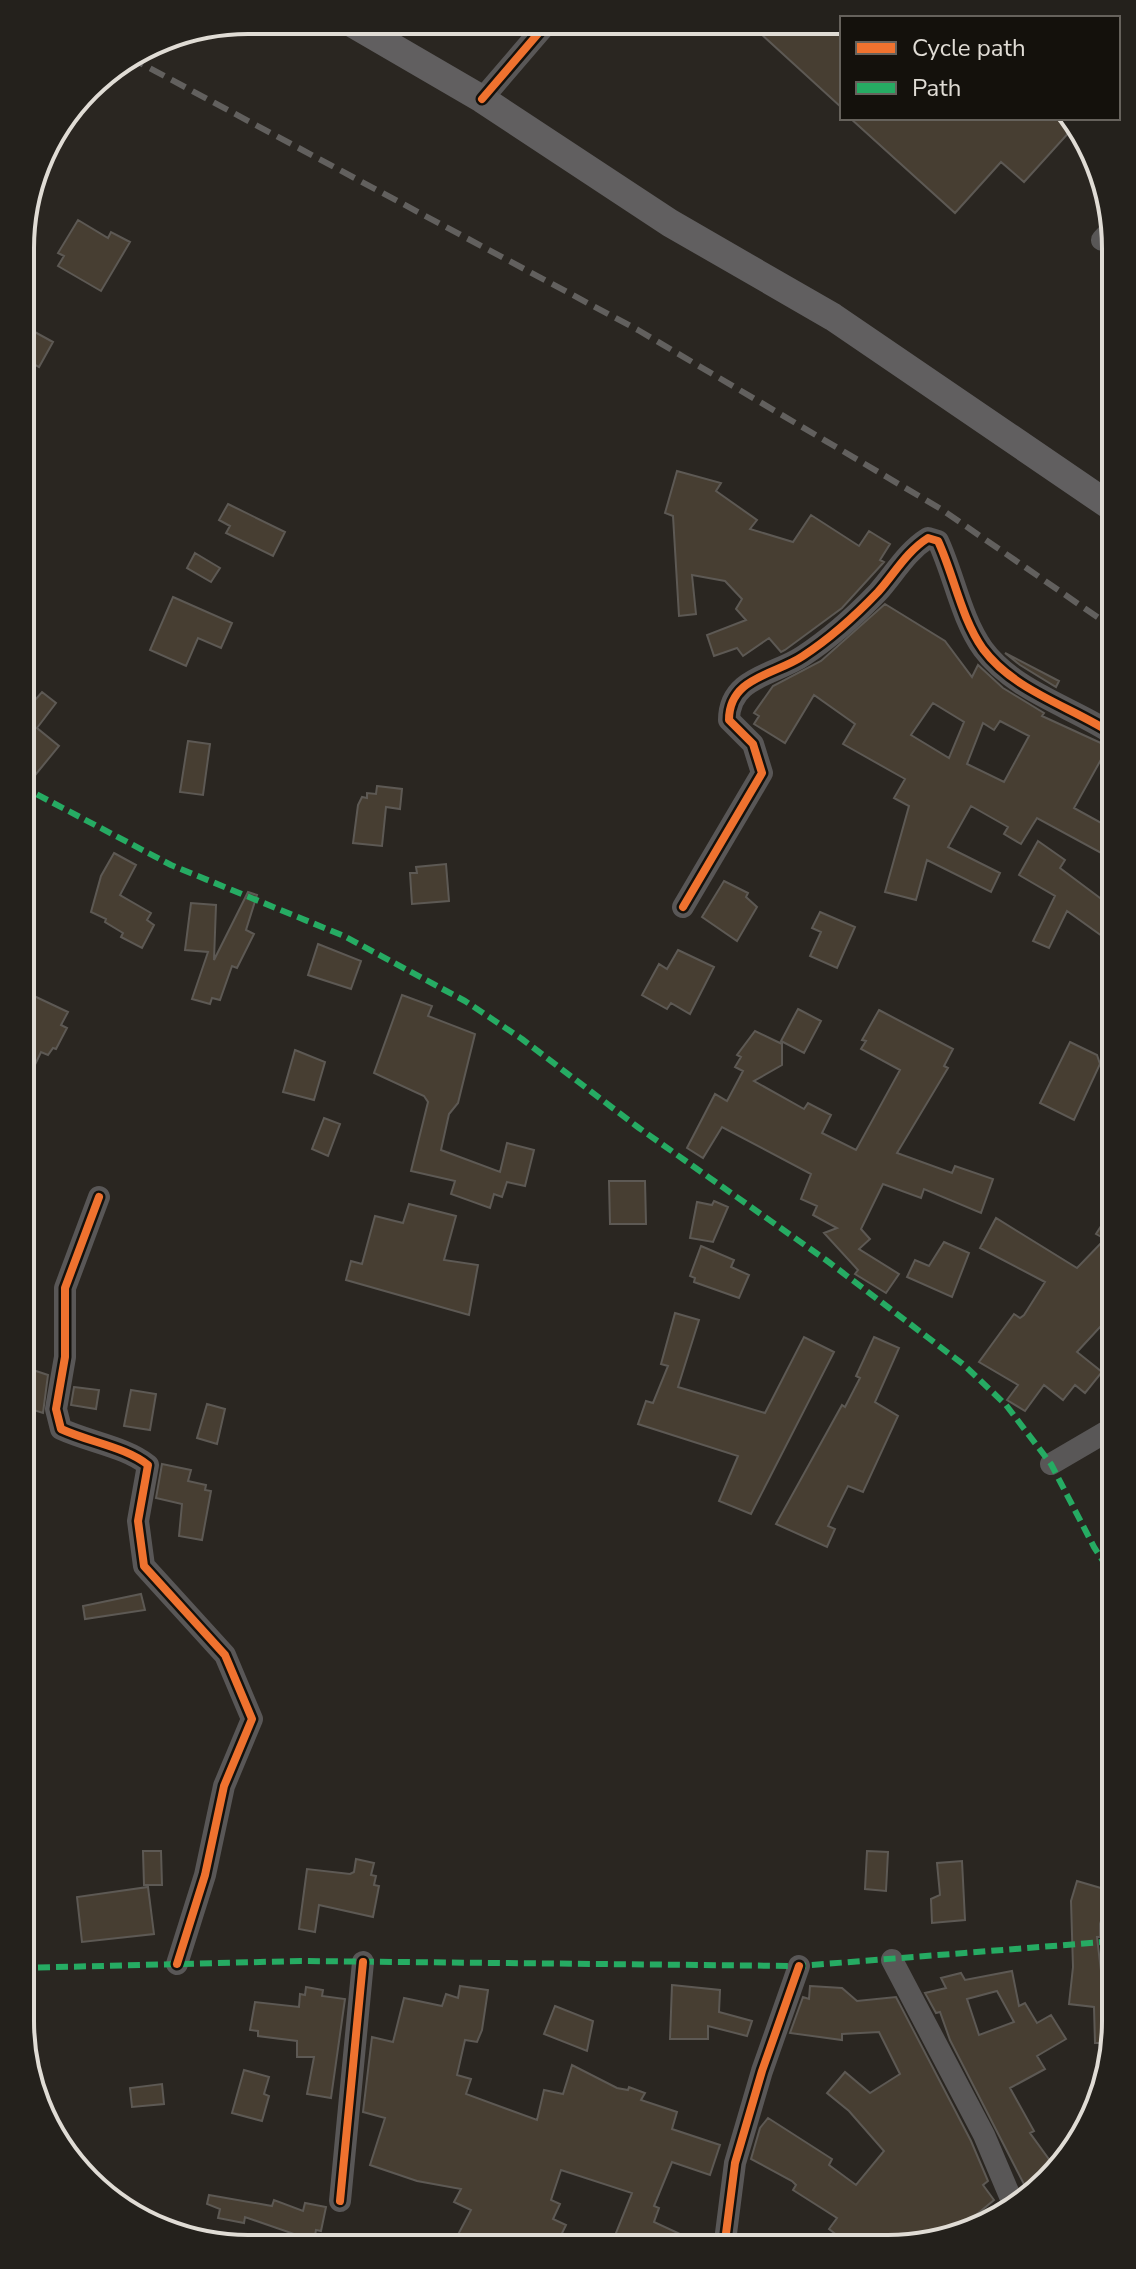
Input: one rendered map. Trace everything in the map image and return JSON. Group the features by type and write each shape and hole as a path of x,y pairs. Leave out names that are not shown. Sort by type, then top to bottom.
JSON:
{"main road":[{"path":"370,34 482,99 670,223 833,317 1102,500"}],"street":[{"path":"482,99 538,34"},
{"path":"683,907 762,773 753,744 729,720 729,706 739,690 762,674 800,658 828,637 878,592 912,549 928,538 938,541 983,648 1005,671 1045,698 1102,729"},
{"path":"99,1197 65,1288 65,1357 56,1409 61,1429 93,1444 134,1454 148,1465 138,1521 144,1566 225,1655 252,1719 224,1786 205,1875 177,1964"},
{"path":"1051,1464 1102,1434"},
{"path":"892,1960 984,2135 1010,2197"},
{"path":"340,2201 363,1962"},
{"path":"726,2235 735,2163 762,2071 799,1966"}],"building":[{"path":"761,34 840,34 840,106"},
{"path":"852,120 1059,120 1068,133 1024,182 1001,162 955,213"},
{"path":"78,220 108,238 111,232 130,242 101,291 58,266 64,256 58,253"},
{"path":"34,332 53,342 39,367 34,364"},
{"path":"677,471 721,483 716,491 757,520 750,529 793,542 811,515 859,546 869,531 890,544 880,560 884,562 842,608 785,650 781,652 769,638 743,656 737,648 714,656 707,635 746,620 736,609 742,599 725,581 692,575 696,614 679,616 673,516 665,513"},
{"path":"228,504 285,532 273,556 226,533 230,526 219,520"},
{"path":"195,553 220,568 211,582 187,568"},
{"path":"173,597 232,623 221,648 198,638 186,666 150,650"},
{"path":"885,604 945,641 972,677 978,665 1003,688 1044,713 1042,716 1102,744 1102,758 1074,808 1102,823 1102,853 1037,818 1021,844 1004,834 1008,827 971,806 948,847 1000,873 991,892 927,860 916,900 885,892 909,806 894,798 905,779 843,744 855,724 814,695 785,743 754,724 759,716 754,713 773,686 821,661","holes":["933,703 964,722 949,758 911,735","1000,721 1029,736 1004,782 967,764 983,723 994,730"]},
{"path":"1005,653 1059,681 1056,687 1020,665"},
{"path":"42,692 56,703 37,728 59,746 36,774 34,772 34,701"},
{"path":"188,741 210,744 203,795 180,792"},
{"path":"377,786 402,789 400,809 386,807 382,846 353,843 358,805 362,797 367,798 367,793 376,794"},
{"path":"1038,841 1065,860 1060,868 1102,900 1102,936 1067,911 1049,948 1033,941 1055,896 1019,875"},
{"path":"114,853 136,865 120,895 151,913 147,920 154,925 142,948 121,937 123,933 91,912 101,876"},
{"path":"446,864 449,901 412,904 410,873 417,873 416,867"},
{"path":"724,881 748,893 746,897 757,907 737,941 702,917"},
{"path":"248,892 257,895 246,930 254,934 237,968 232,966 220,1000 212,998 210,1004 192,999 208,952 185,950 191,903 216,905 214,960"},
{"path":"820,912 855,927 837,968 810,956 821,932 812,928"},
{"path":"318,944 361,961 351,989 308,975"},
{"path":"678,950 714,967 690,1014 671,1003 667,1009 642,995 659,964 667,969"},
{"path":"402,995 432,1006 428,1016 475,1034 458,1103 449,1114 441,1150 500,1172 507,1143 534,1150 525,1186 507,1182 502,1197 494,1194 490,1208 451,1194 455,1181 411,1171 428,1102 424,1096 374,1073"},
{"path":"34,996 68,1012 61,1025 67,1028 56,1049 53,1048 48,1055 41,1052 34,1067"},
{"path":"798,1009 821,1021 804,1053 781,1041"},
{"path":"879,1010 953,1049 944,1066 948,1068 897,1153 952,1173 955,1166 993,1179 981,1213 924,1189 921,1198 883,1184 861,1229 870,1239 859,1249 899,1274 886,1293 855,1274 858,1270 824,1233 837,1228 813,1215 817,1206 801,1199 811,1174 722,1127 703,1158 687,1148 715,1094 727,1101 743,1071 735,1067 741,1057 737,1055 755,1031 782,1044 782,1065 754,1081 804,1109 808,1103 831,1115 822,1133 856,1150 900,1070 861,1049 866,1041 862,1040"},
{"path":"1070,1042 1097,1055 1100,1064 1074,1120 1040,1103"},
{"path":"295,1050 325,1062 314,1100 283,1092"},
{"path":"324,1118 340,1124 328,1156 312,1149"},
{"path":"609,1181 645,1181 646,1224 610,1224"},
{"path":"714,1201 728,1207 713,1242 690,1238 697,1202 712,1205"},
{"path":"409,1204 456,1216 444,1260 478,1265 469,1315 346,1280 351,1261 362,1264 375,1216 403,1223"},
{"path":"996,1218 1077,1268 1102,1242 1102,1329 1100,1327 1077,1352 1102,1372 1085,1393 1075,1385 1063,1400 1044,1385 1025,1411 1007,1400 1018,1385 979,1362 1014,1314 1020,1318 1024,1315 1045,1282 980,1248"},
{"path":"944,1242 969,1253 952,1297 907,1277 915,1260 929,1266"},
{"path":"701,1246 734,1260 731,1267 749,1275 739,1298 694,1282 695,1278 690,1276"},
{"path":"675,1313 699,1320 678,1387 765,1413 804,1337 834,1352 751,1514 719,1501 738,1456 638,1424 646,1401 653,1403 668,1366 661,1364"},
{"path":"874,1337 899,1348 875,1402 898,1416 863,1492 848,1486 828,1526 835,1529 827,1547 776,1524 842,1405 845,1407 860,1378 856,1376"},
{"path":"34,1370 48,1375 43,1413 34,1410"},
{"path":"74,1387 99,1390 96,1409 71,1405"},
{"path":"131,1390 156,1394 150,1430 124,1426"},
{"path":"207,1404 225,1409 217,1444 197,1438"},
{"path":"162,1464 191,1470 188,1481 206,1485 205,1490 211,1491 202,1540 179,1536 182,1504 156,1498"},
{"path":"141,1594 145,1610 85,1619 83,1606"},
{"path":"143,1851 161,1851 162,1885 144,1885"},
{"path":"867,1851 888,1852 886,1891 865,1889"},
{"path":"356,1859 374,1863 371,1875 376,1876 374,1885 379,1886 373,1917 319,1905 315,1932 299,1929 307,1869 350,1874 354,1872"},
{"path":"962,1861 965,1920 932,1923 931,1899 940,1895 937,1863"},
{"path":"1077,1881 1102,1888 1102,1918 1100,1937 1097,1937 1102,1971 1101,2043 1095,2043 1094,2007 1069,2004 1073,1967 1071,1901"},
{"path":"148,1887 154,1934 82,1942 77,1897"},
{"path":"1012,1971 1019,2006 1025,2003 1037,2023 1051,2015 1066,2039 1037,2056 1045,2069 1010,2088 1034,2131 1030,2133 1050,2160 1025,2185 950,2040 940,2012 936,2013 925,1993 946,1988 941,1978 961,1973 965,1980","holes":["997,1991 1014,2022 979,2035 967,1999"]},
{"path":"672,1985 720,1990 719,2012 752,2021 747,2036 708,2026 708,2039 670,2039"},
{"path":"460,1986 488,1990 482,2030 477,2042 465,2040 457,2075 471,2079 466,2094 537,2120 544,2090 563,2094 572,2065 617,2088 628,2090 629,2087 645,2093 641,2100 677,2112 672,2129 720,2145 710,2175 672,2162 654,2206 659,2208 654,2222 682,2235 615,2235 632,2193 561,2170 551,2200 560,2204 553,2219 566,2225 561,2235 458,2235 471,2210 454,2202 461,2189 417,2181 370,2165 385,2118 363,2112 372,2037 393,2042 404,1998 442,2006 446,1994 458,1998"},
{"path":"810,1986 842,1988 857,2001 896,1997 971,2141 988,2181 983,2185 994,2200 973,2217 944,2228 888,2235 837,2235 829,2229 837,2218 793,2190 796,2185 792,2181 751,2159 760,2128 768,2118 832,2159 829,2165 856,2185 884,2151 849,2111 827,2093 845,2072 870,2093 900,2074 879,2032 842,2034 842,2040 790,2033 803,1997 809,1999"},
{"path":"306,1987 323,1990 322,1996 345,1999 331,2098 307,2094 314,2057 297,2057 297,2041 258,2036 258,2031 250,2030 255,2002 299,2007 300,1994 305,1995"},
{"path":"555,2006 593,2021 587,2051 544,2034"},
{"path":"244,2070 269,2077 264,2094 269,2096 262,2121 232,2113"},
{"path":"162,2084 164,2104 132,2107 130,2088"},
{"path":"209,2195 272,2206 274,2200 303,2211 305,2203 326,2207 321,2231 316,2230 315,2235 297,2235 245,2217 244,2223 218,2218 220,2209 207,2204"}],"railway":[{"path":"141,63 638,330 941,509 1102,620"}],"marked path":[{"path":"34,793 171,865 344,936 465,1001 522,1039 639,1128 826,1260 964,1365 1006,1405 1051,1464 1102,1559"},
{"path":"34,1968 301,1961 799,1966 1102,1942"}],"cycle path":[{"path":"482,99 538,34"},
{"path":"683,907 762,773 753,744 729,720 737,695 745,686 803,656 832,634 870,601 907,556 928,538 938,541 975,637 996,664 1028,688 1102,728"},
{"path":"99,1197 65,1288 65,1357 56,1409 61,1429 129,1454 148,1465 138,1521 144,1566 225,1655 252,1719 224,1786 205,1875 177,1964"},
{"path":"340,2201 363,1962"},
{"path":"726,2235 735,2163 762,2071 799,1966"}]}
